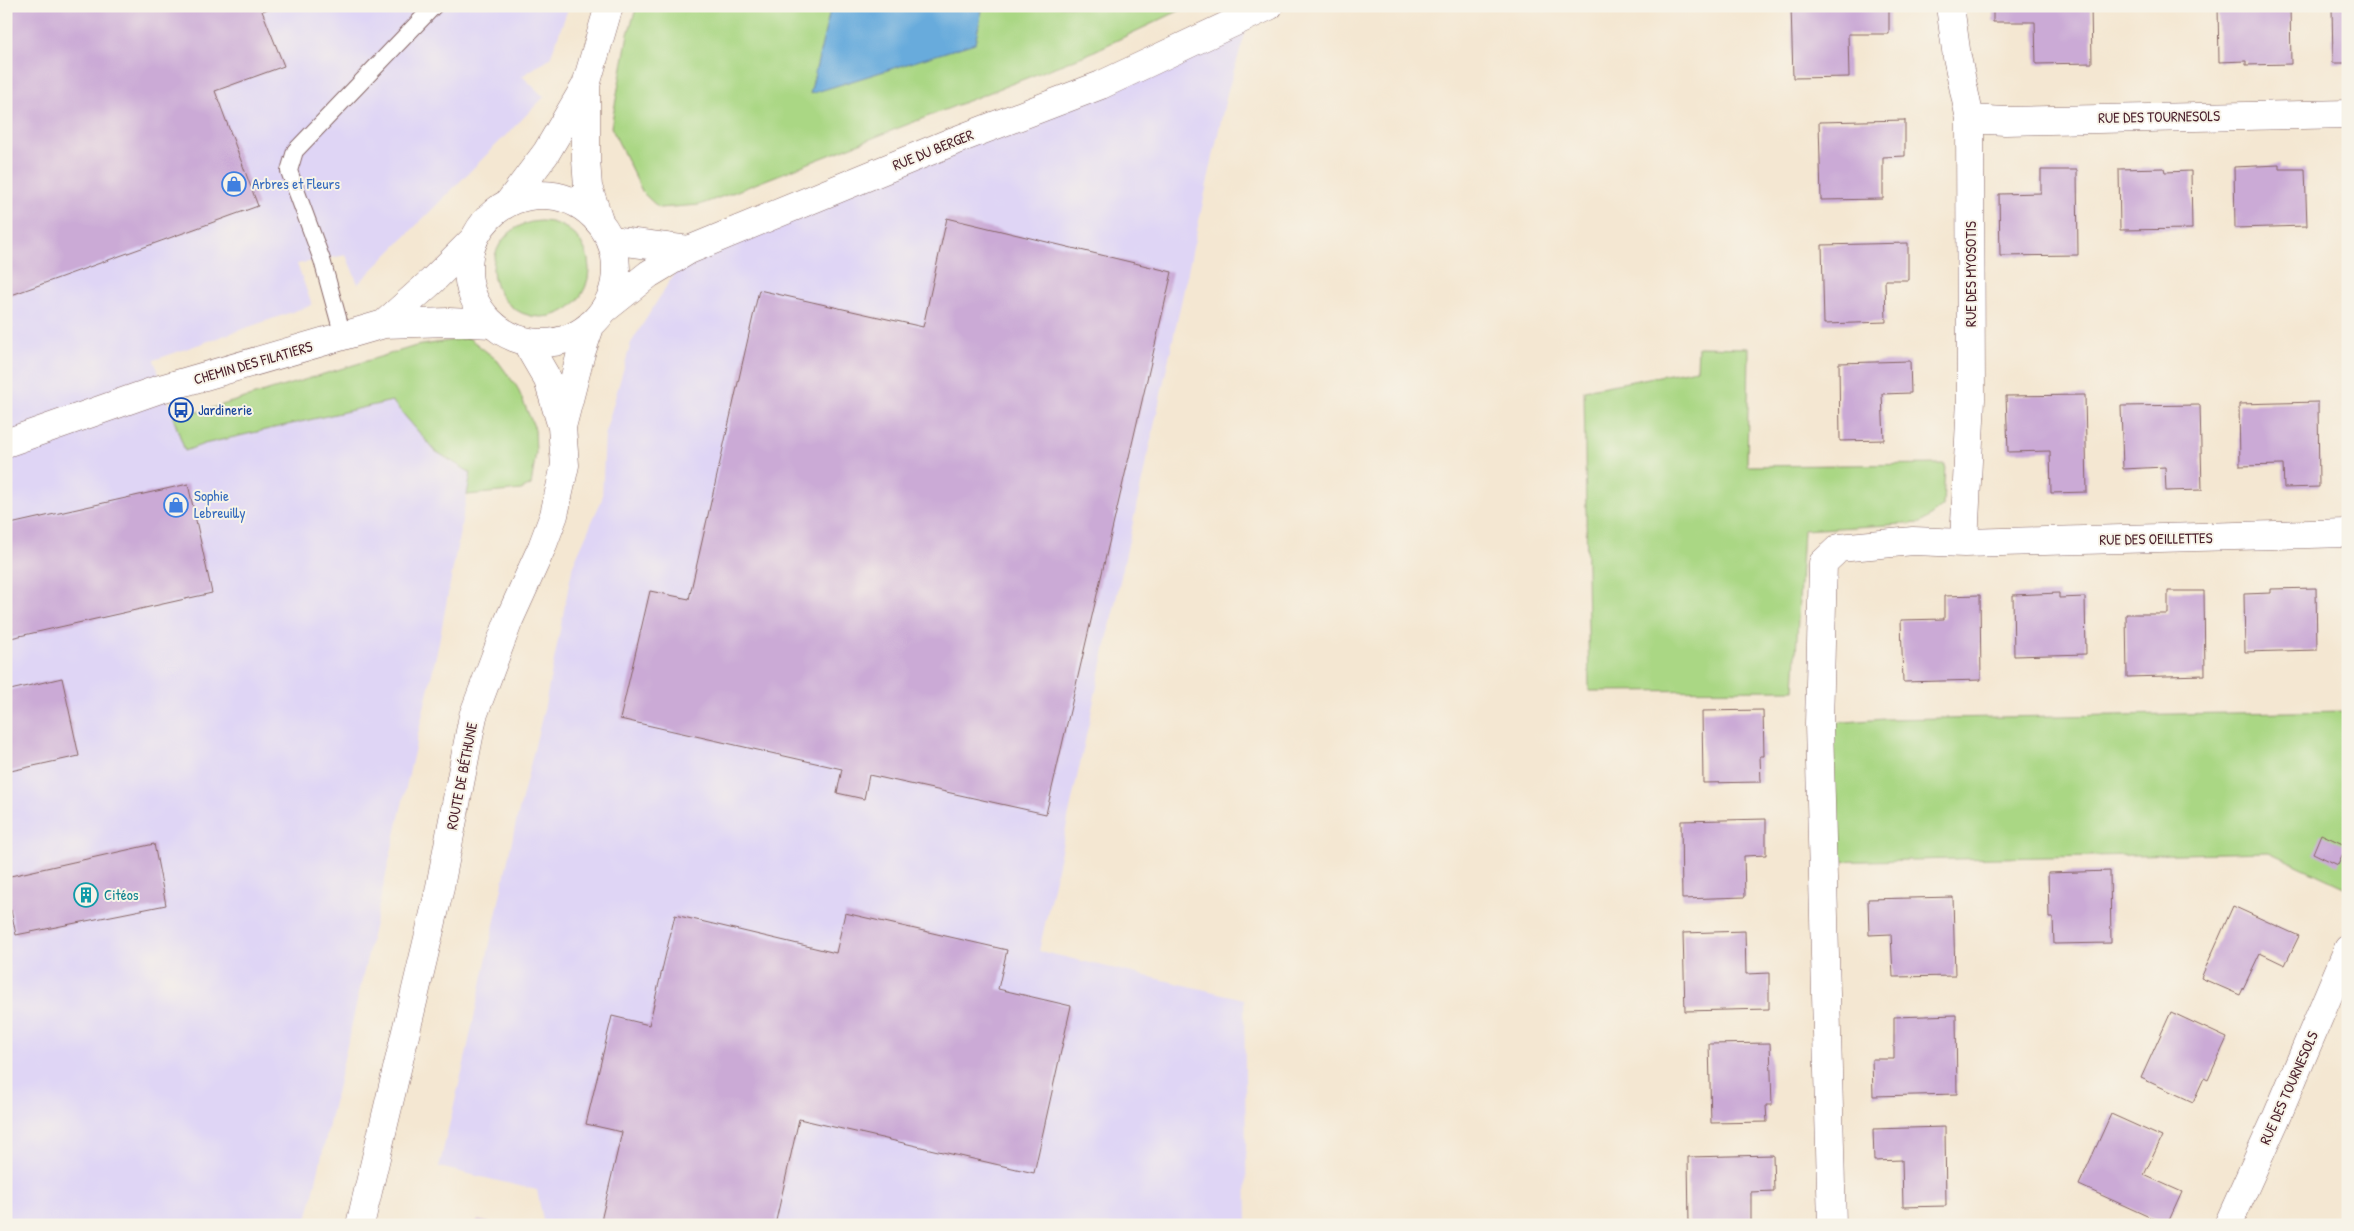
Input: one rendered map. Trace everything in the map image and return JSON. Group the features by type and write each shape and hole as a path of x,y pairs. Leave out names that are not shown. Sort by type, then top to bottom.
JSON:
{"street":[{"path":"598,316 572,337 550,342 526,342 492,324 474,300 469,285 467,269 474,239 488,217 510,201 546,153 586,86 609,6"},
{"name":"RUE DU BERGER","path":"598,316 649,274 689,250 954,141 1101,85 1269,6"},
{"name":"RUE DES MYOSOTIS","path":"1950,6 1957,57 1970,119 1972,399 1964,543"},
{"path":"562,427 581,353 614,287 615,279 616,263 588,187 586,86"},
{"name":"RUE DES TOURNESOLS","path":"1970,119 2015,121 2348,114"},
{"path":"510,201 541,194 573,201 605,230 689,250"},
{"name":"CHEMIN DES FILATIERS","path":"6,442 157,390 384,324 432,281 474,239"},
{"path":"384,324 449,322 492,324"},
{"name":"ROUTE DE BÉTHUNE","path":"360,1225 438,892 473,716 509,620 542,547 554,515 565,465 562,427 548,380 526,342"},
{"name":"RUE DES OEILLETTES","path":"1832,1225 1819,724 1823,563 1839,548 1914,541 1964,543 2348,534"},
{"name":"RUE DES TOURNESOLS","path":"2228,1225 2348,950"}],"lane":[{"path":"343,336 322,260 289,171 296,151 434,6"}],"shaded area":[{"path":"6,6 569,6 550,58 522,76 544,97 358,284 346,255 297,264 312,305 154,360 185,450 392,401 435,451 471,473 438,647 306,1225 6,1225"},
{"path":"1251,15 1227,93 1039,951 1244,999 1247,1225 544,1225 537,1190 439,1167 464,1064 515,827 545,705 573,565 602,499 605,433 631,343 689,250"}],"green space":[{"path":"637,6 1189,6 1088,54 732,193 699,205 659,208 643,193 611,127 628,34"},
{"path":"541,221 559,225 575,235 585,251 589,269 585,287 575,303 559,313 541,317 523,313 507,303 497,287 493,269 497,251 507,235 523,225"},
{"path":"469,338 497,360 517,387 535,429 536,452 531,485 521,490 467,495 471,473 435,451 392,401 204,444 185,451 173,417 202,411 416,346"},
{"path":"1698,347 1749,348 1747,466 1945,464 1943,506 1921,523 1803,530 1794,690 1589,691 1584,390 1697,369"},
{"path":"2348,711 2348,889 2269,852 1821,862 1819,724 1885,719"}],"water":[{"path":"831,6 983,6 975,43 810,94"}],"building":[{"path":"6,6 277,6 262,11 284,66 215,91 258,206 6,297"},
{"path":"1791,6 1889,6 1889,34 1848,34 1849,77 1793,78"},
{"path":"1993,6 2091,6 2092,63 2036,64 2035,22 1993,22"},
{"path":"2218,6 2290,6 2291,64 2246,65 2246,61 2219,62"},
{"path":"2332,6 2348,6 2348,63 2333,63"},
{"path":"1905,120 1905,156 1883,157 1883,199 1821,200 1819,122"},
{"path":"2279,165 2279,169 2305,169 2307,226 2235,228 2234,167"},
{"path":"2164,168 2165,172 2191,171 2192,229 2120,230 2119,169"},
{"path":"2041,170 2077,170 2078,255 2000,256 1999,194 2041,193"},
{"path":"947,218 1172,272 1046,814 869,775 864,799 837,793 842,769 620,719 650,591 689,599 759,290 923,327"},
{"path":"1908,243 1908,280 1885,280 1886,322 1824,324 1822,245"},
{"path":"1910,361 1911,393 1882,394 1884,440 1840,441 1839,363"},
{"path":"2085,395 2087,492 2051,493 2050,451 2008,452 2006,396"},
{"path":"2318,402 2319,487 2284,488 2283,465 2240,466 2239,404"},
{"path":"2200,405 2202,490 2166,491 2165,467 2123,469 2121,406"},
{"path":"188,484 212,593 6,639 6,525"},
{"path":"2316,588 2317,650 2245,652 2244,594 2271,593 2271,589"},
{"path":"2168,591 2204,591 2205,675 2127,677 2126,614 2168,614"},
{"path":"2059,593 2059,598 2085,597 2086,654 2014,656 2013,595"},
{"path":"1980,595 1981,680 1903,682 1901,620 1944,619 1944,596"},
{"path":"62,678 79,756 6,772 6,691"},
{"path":"1763,710 1764,756 1760,756 1761,782 1703,783 1702,711"},
{"path":"1766,819 1766,855 1744,856 1745,897 1682,899 1681,821"},
{"path":"2321,834 2347,846 2338,865 2313,853"},
{"name":"Citéos","path":"154,844 166,905 16,935 11,910 6,911 6,877"},
{"path":"2110,871 2111,943 2054,944 2053,918 2049,918 2048,873"},
{"path":"1953,897 1955,976 1893,977 1891,934 1869,935 1868,899"},
{"path":"2233,906 2299,936 2285,965 2260,953 2240,995 2201,978"},
{"path":"845,913 1007,950 998,989 1071,1006 1034,1173 799,1119 775,1225 600,1225 622,1132 586,1124 612,1016 649,1025 675,915 836,953"},
{"path":"1745,931 1746,974 1769,973 1769,1009 1685,1011 1683,933"},
{"path":"2171,1012 2227,1038 2208,1080 2204,1078 2193,1102 2141,1078"},
{"path":"1956,1015 1957,1094 1873,1096 1872,1059 1894,1059 1894,1017"},
{"path":"1770,1043 1772,1105 1766,1105 1767,1122 1711,1123 1709,1044"},
{"path":"2111,1114 2162,1137 2144,1175 2182,1192 2167,1225 2079,1185"},
{"path":"1945,1127 1946,1206 1903,1207 1902,1160 1874,1161 1873,1129"},
{"path":"1773,1155 1774,1191 1751,1192 1751,1225 1689,1225 1688,1157"},
{"path":"477,1220 495,1224 495,1225 476,1225"}],"place":[{"name":"Arbres et Fleurs","path":"234,184"},
{"name":"Jardinerie","path":"181,410"},
{"name":"Sophie Lebreuilly","path":"176,505"},
{"name":"Citéos","path":"86,895"}]}
